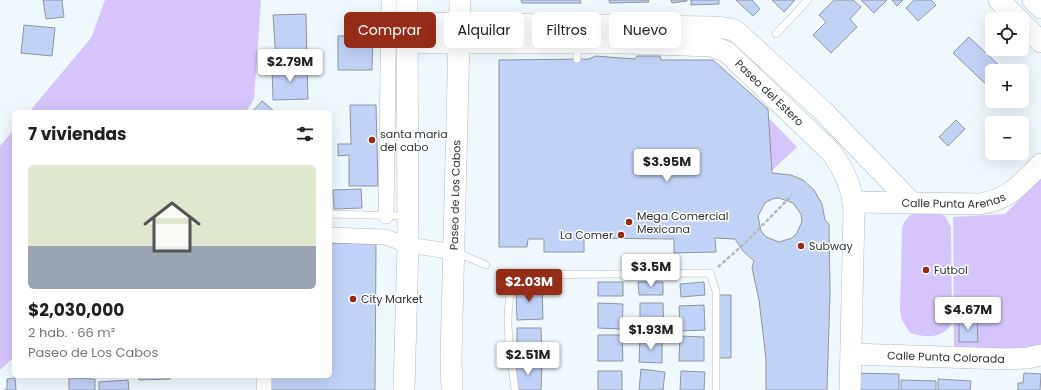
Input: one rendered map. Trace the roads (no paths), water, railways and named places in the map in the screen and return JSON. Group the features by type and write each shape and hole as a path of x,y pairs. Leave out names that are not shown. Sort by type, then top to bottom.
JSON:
{"street":[{"path":"386,216 389,0"},
{"path":"407,12 408,0"},
{"name":"Paseo de Los Cabos","path":"460,0 460,12"},
{"path":"999,0 1011,12"},
{"path":"1033,0 1041,8"},
{"name":"Paseo del Estero","path":"681,30 715,27 731,29 737,32 827,116 911,202"},
{"path":"1029,30 1041,42"},
{"name":"Paseo del Estero","path":"524,37 577,39 609,36"},
{"name":"Paseo del Estero","path":"681,42 711,46 727,52 811,132 831,152 844,169 854,202 850,390"},
{"path":"404,390 408,245 407,48"},
{"name":"Paseo de Los Cabos","path":"452,390 451,365 455,252 459,48"},
{"path":"811,132 827,116"},
{"name":"Calle Punta Arenas","path":"854,202 979,204 999,200 1013,192 1041,164"},
{"path":"332,235 385,237 408,245 455,252"},
{"name":"Calle Punta Colorada","path":"851,354 1007,359 1028,358 1041,355"},
{"path":"451,365 461,390"},
{"path":"264,378 264,390"}],"lane":[{"path":"776,34 808,0"},
{"path":"332,214 407,216"},
{"path":"455,252 486,264"},
{"path":"515,390 510,355 509,327 510,292 516,276 710,273 716,291 716,390"}],"place":[{"name":"santa maria del cabo","path":"372,140"},
{"name":"Mega Comercial Mexicana","path":"629,222"},
{"name":"La Comer","path":"621,235"},
{"name":"Subway","path":"801,246"},
{"name":"Futbol","path":"926,270"},
{"name":"City Market","path":"353,299"}]}
